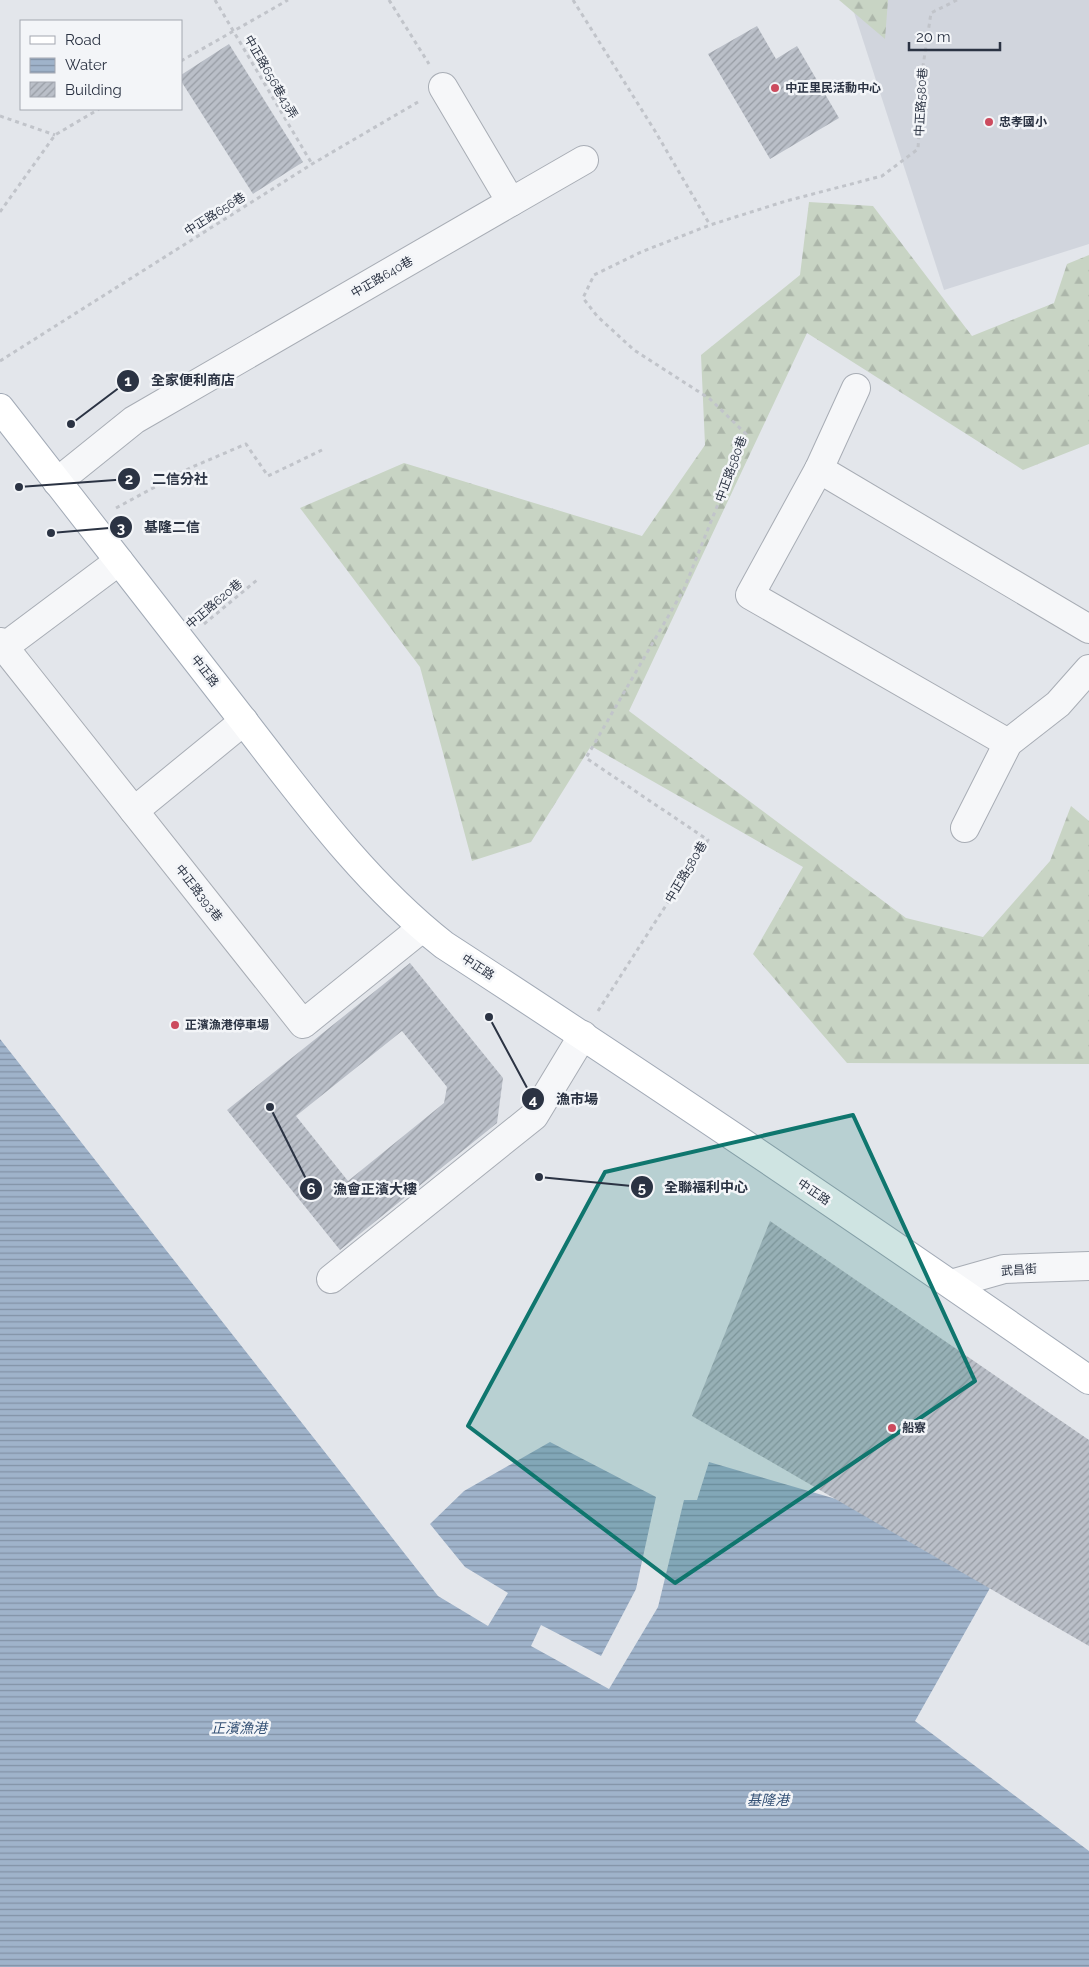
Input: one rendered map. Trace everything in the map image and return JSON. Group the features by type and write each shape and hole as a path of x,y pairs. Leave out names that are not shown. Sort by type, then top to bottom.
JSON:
{"main road":[{"name":"中正路","path":"3,420 57,482 349,852 422,928 444,945 583,1035 951,1284 1089,1380"}],"lane":[{"path":"443,87 512,202"},
{"name":"中正路640巷","path":"57,482 134,420 584,160"},
{"path":"856,388 819,469 750,595 1008,744"},
{"path":"819,469 1089,629"},
{"path":"1,646 119,561"},
{"name":"中正路393巷","path":"1,646 303,1024 422,928"},
{"path":"965,828 1008,744 1058,704 1089,669"},
{"path":"134,811 244,721"},
{"path":"331,1280 534,1116 583,1035"},
{"name":"武昌街","path":"951,1284 1004,1269 1089,1266"}],"path":[{"name":"中正路656巷43弄","path":"215,0 312,164"},
{"path":"182,60 288,0"},
{"path":"389,0 443,87"},
{"path":"573,0 655,131 710,225"},
{"name":"中正路580巷","path":"583,1035 708,840 586,758 684,590 746,434 710,399 634,350 597,316 583,298 594,275 641,252 710,225 786,201 882,176 918,149 923,66 931,12 957,0"},
{"name":"中正路656巷","path":"0,361 312,164 443,87"},
{"path":"0,212 54,135 97,110"},
{"path":"0,116 54,135"},
{"path":"89,523 190,468 246,444 268,476 322,450"},
{"name":"中正路620巷","path":"182,642 257,580"}],"highlighted area":[{"path":"853,1115 975,1381 675,1583 468,1426 605,1172"}],"shaded area":[{"name":"忠孝國小","path":"850,0 1089,0 1089,244 944,290"}],"green space":[{"path":"839,0 888,0 885,39"},
{"path":"809,202 873,206 972,336 1054,303 1067,264 1089,255 1089,444 1023,470 807,333 629,711 906,918 983,937 1050,861 1071,806 1089,821 1089,1064 847,1063 753,954 803,867 591,746 531,842 472,861 420,667 300,508 404,463 642,536 705,445 701,355 800,275"}],"water":[{"name":"正濱漁港","path":"0,1039 438,1596 488,1626 508,1593 465,1567 430,1524 464,1491 550,1442 656,1497 636,1589 601,1656 541,1625 531,1646 609,1689 658,1607 684,1500 697,1500 709,1462 905,1519 990,1588 915,1721 1089,1851 1089,1967 0,1967"}],"building":[{"name":"中正里民活動中心","path":"757,26 776,59 797,46 839,118 770,159 708,54"},
{"path":"229,44 303,162 253,194 182,83 182,74"},
{"path":"410,963 503,1078 497,1123 340,1250 227,1110","holes":["402,1031 447,1087 444,1103 348,1181 296,1116"]},
{"name":"船寮","path":"770,1221 1089,1440 1089,1646 692,1416"}],"place":[{"name":"中正里民活動中心","path":"775,88"},
{"name":"忠孝國小","path":"989,122"},
{"name":"全家便利商店","path":"71,424"},
{"name":"二信分社","path":"19,487"},
{"name":"基隆二信","path":"51,533"},
{"name":"漁市場","path":"489,1017"},
{"name":"正濱漁港停車場","path":"175,1025"},
{"name":"漁會正濱大樓","path":"270,1107"},
{"name":"全聯福利中心","path":"539,1177"},
{"name":"船寮","path":"892,1428"}],"water label":[{"name":"基隆港","path":"768,1800"}]}
